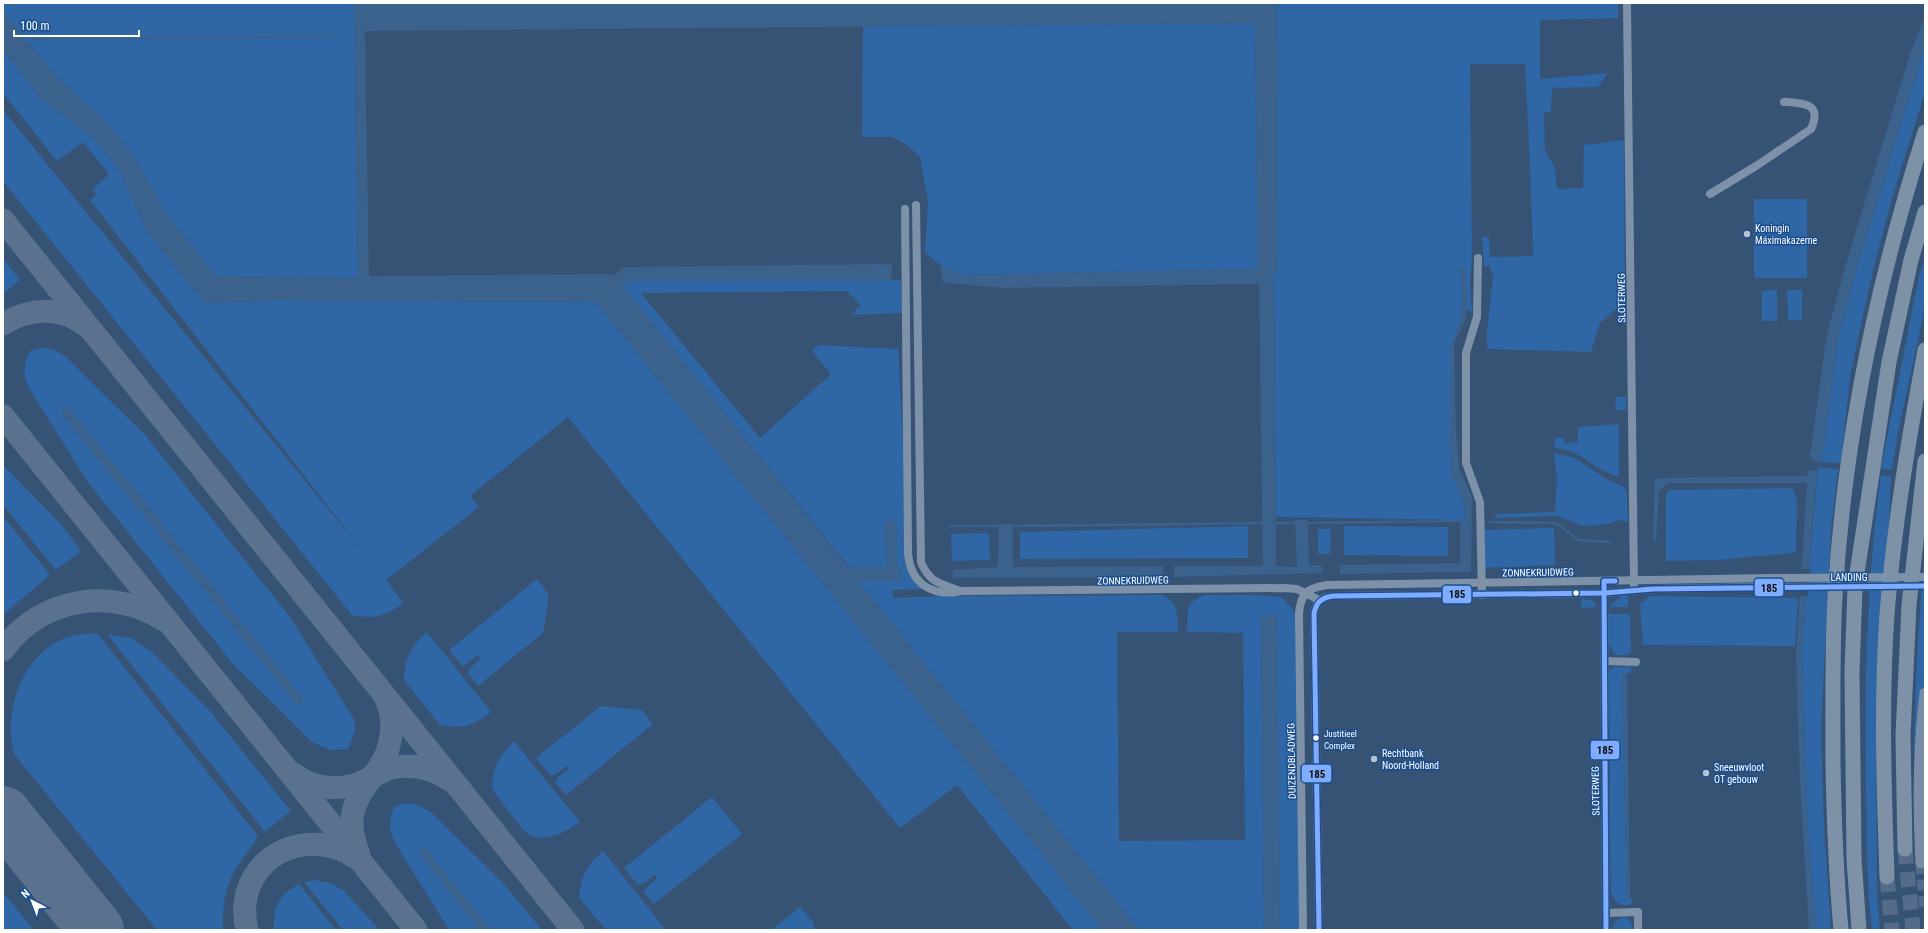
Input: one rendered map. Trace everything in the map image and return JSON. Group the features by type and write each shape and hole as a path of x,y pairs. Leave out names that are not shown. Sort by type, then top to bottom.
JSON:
{"highway":[{"path":"1841,930 1834,803 1833,676 1835,596 1844,505 1863,373 1878,300 1897,224 1925,132"},
{"path":"1859,930 1854,851 1852,672 1855,586 1889,362 1911,260 1925,212"},
{"path":"1887,877 1883,765 1887,614 1900,489 1925,350"},
{"path":"1905,849 1903,736 1909,612 1925,461"}],"street":[{"name":"SLOTERWEG","path":"1627,3 1634,592"},
{"path":"1710,194 1761,163 1811,129 1814,114 1811,107 1804,103 1784,102"},
{"path":"916,205 921,562 928,576 936,583 961,591"},
{"path":"905,209 909,563 911,571 919,582 932,591 950,594 961,591"},
{"path":"1478,258 1477,317 1466,353 1466,456 1469,473 1479,494 1480,502 1482,595"},
{"name":"LANDING","path":"1773,578 1925,577"},
{"name":"ZONNEKRUIDWEG","path":"1305,593 1314,587 1327,585 1773,578"},
{"name":"SLOTERWEG","path":"1604,581 1606,930"},
{"name":"LANDING","path":"1634,592 1654,589 1925,586"},
{"name":"ZONNEKRUIDWEG","path":"961,591 1284,588 1297,589 1320,600"},
{"path":"1319,930 1315,605 1326,597 1334,596 1634,592"},
{"name":"DUIZENDBLADWEG","path":"1303,930 1299,613 1300,603 1305,593"},
{"path":"1604,661 1636,662"},
{"path":"1920,863 1918,778 1920,731 1925,693"},
{"path":"1607,913 1638,912 1638,930"}],"shaded area":[{"path":"3,3 354,3 358,278 216,276 168,217 136,160 103,119 57,78 3,12"},
{"path":"354,3 1277,3 1278,269 1274,273 1276,566 1297,567 1295,520 1308,520 1309,565 1322,566 1323,573 1174,577 1174,566 1263,566 1259,284 1006,288 943,283 940,265 961,275 1258,269 1255,23 365,31 369,276 606,274 614,276 624,267 892,264 891,281 630,281 623,287 848,567 887,567 885,525 887,521 897,521 897,567 901,569 901,581 858,581 1139,930 1103,930 596,302 277,300 205,303 147,231 120,171 96,140 42,99 3,50 3,12 57,78 103,119 136,160 168,217 216,276 358,278"},
{"path":"364,3 481,3 364,4"},
{"path":"1277,3 1618,3 1618,18 1540,20 1540,79 1608,73 1598,87 1552,88 1551,112 1544,112 1545,151 1555,168 1557,189 1583,188 1584,145 1624,140 1625,301 1600,323 1591,352 1487,349 1487,331 1493,276 1489,265 1484,267 1482,237 1489,237 1490,257 1533,256 1525,64 1470,64 1472,259 1470,283 1472,313 1467,309 1465,267 1460,267 1463,302 1460,323 1450,349 1450,442 1452,476 1464,503 1465,520 1276,517 1274,273 1278,269"},
{"path":"1925,15 1925,46 1856,271 1838,340 1822,460 1815,461 1810,457 1826,338 1845,267 1910,54"},
{"path":"1255,23 1258,269 961,275 940,265 925,252 928,201 920,157 907,145 892,137 862,137 863,26"},
{"path":"1925,46 1925,92 1893,195 1875,262 1850,377 1841,463 1815,462 1822,460 1838,340 1856,271"},
{"path":"3,50 42,99 96,140 120,171 147,231 205,303 277,300 596,302 1103,930 1073,930 957,785 900,828 568,417 470,496 479,507 386,580 403,603 397,608 379,616 366,617 352,615 3,181 3,110 368,558 90,200 96,195 93,189 109,174 83,142 57,161 3,93"},
{"path":"1754,199 1807,199 1807,278 1754,278"},
{"path":"3,258 20,280 3,294"},
{"path":"1925,258 1925,308 1898,432 1892,470 1881,468 1919,276"},
{"path":"1460,267 1465,267 1467,309 1464,323 1454,344 1456,433 1460,473 1466,483 1472,499 1471,572 1340,574 1340,565 1460,563 1460,520 1465,519 1464,503 1452,476 1450,442 1450,349 1460,323 1463,302"},
{"path":"616,279 901,280 902,313 851,315 861,305 847,291 641,293 760,438 831,374 812,351 819,345 898,349 903,440 904,560 908,570 925,589 892,590 893,598 936,596 1162,595 1172,602 1175,606 1177,615 1178,632 1117,632 1119,841 1245,840 1243,633 1187,632 1188,609 1194,600 1204,595 1259,595 1281,597 1292,608 1296,618 1299,930 1280,930 1277,615 1261,616 1264,930 1139,930 857,580 897,568 897,521 885,525 887,567 849,567"},
{"path":"1777,290 1777,321 1762,321 1762,291"},
{"path":"1787,290 1802,290 1802,320 1788,321"},
{"path":"46,348 57,351 66,357 146,436 290,617 355,721 355,731 348,749 330,750 312,742 233,664 87,481 29,388 26,379 24,370 29,352 36,349"},
{"path":"1616,397 1626,397 1626,410 1615,410"},
{"path":"67,407 302,697 303,700 301,703 296,704 63,416 62,410"},
{"path":"1619,424 1619,477 1602,470 1572,452 1554,448 1555,438 1564,438 1565,443 1578,442 1578,427"},
{"path":"1554,453 1575,458 1605,478 1624,487 1627,492 1628,522 1619,520 1608,524 1582,526 1558,516 1493,518 1497,514 1555,512 1557,479"},
{"path":"3,465 61,524 81,551 56,570 3,505"},
{"path":"1818,467 1838,469 1831,530 1821,730 1824,827 1831,930 1816,930 1807,811 1802,649"},
{"path":"1808,471 1817,471 1802,649 1807,811 1816,930 1809,930 1800,782 1796,655 1807,483 1667,483 1659,491 1656,541 1653,540 1655,478 1807,476"},
{"path":"1881,475 1891,476 1888,546 1879,641 1876,727 1877,896 1880,930 1872,930 1867,859 1865,749 1866,671 1872,552"},
{"path":"1792,488 1797,500 1796,550 1794,553 1718,560 1666,561 1666,495 1669,490"},
{"path":"3,516 50,575 3,615"},
{"path":"999,524 1013,524 1013,567 1163,566 1163,577 953,578 953,570 998,567"},
{"path":"1248,526 1248,558 1020,559 1020,532"},
{"path":"1344,526 1448,527 1448,556 1344,555"},
{"path":"1554,528 1555,565 1478,568 1477,530"},
{"path":"1318,529 1331,529 1330,554 1318,554"},
{"path":"989,533 990,560 952,561 951,534"},
{"path":"1925,549 1925,672 1914,810 1916,679"},
{"path":"537,579 549,595 543,633 478,686 467,672 480,658 478,655 462,666 449,650"},
{"path":"1622,596 1628,596 1628,607 1610,607 1612,603"},
{"path":"1650,596 1798,598 1795,646 1643,645 1640,604"},
{"path":"1582,599 1592,600 1597,607 1581,608"},
{"path":"1608,614 1630,614 1631,653 1626,655 1616,655 1612,651 1608,636"},
{"path":"1277,615 1280,930 1264,930 1261,616"},
{"path":"427,632 491,712 479,720 467,725 455,727 440,725 404,680 407,659 416,643"},
{"path":"97,633 258,836 230,879 225,896 223,930 157,930 14,754 11,737 11,719 14,700 20,683 29,667 41,653 55,643 72,636"},
{"path":"107,634 131,638 151,651 209,710 291,811 265,832"},
{"path":"1613,667 1631,667 1631,673 1622,673 1627,899 1632,899 1632,903 1628,905 1621,905 1614,899 1611,892 1609,670"},
{"path":"1622,673 1627,673 1630,899 1627,899"},
{"path":"601,706 642,710 653,724 566,795 555,782 558,777 569,769 567,766 551,776 536,758"},
{"path":"514,741 580,822 562,833 540,838 527,833 519,825 492,789 497,763"},
{"path":"712,797 742,834 654,904 643,891 657,878 655,875 644,883 638,885 624,868"},
{"path":"402,804 410,804 424,808 432,813 505,885 542,930 449,930 395,843 390,830 391,817 394,807"},
{"path":"423,848 427,850 491,930 480,930 421,856 420,850"},
{"path":"603,851 666,930 606,930 579,898 581,883 588,866"},
{"path":"315,880 330,883 343,890 380,930 343,930 304,882"},
{"path":"299,884 336,930 274,930 275,915 278,903 286,893"},
{"path":"3,892 34,930 3,930"},
{"path":"800,907 813,922 815,930 771,930"},
{"path":"1626,917 1630,920 1633,930 1612,930 1614,923 1621,918"}],"pier":[{"path":"1800,569 1811,569 1808,596 1799,596"}],"waterway":[{"path":"32,39 334,36"},
{"path":"1306,523 1461,521"},
{"path":"1490,522 1552,523 1559,525 1578,540 1610,542"},
{"path":"1010,526 1265,523"},
{"path":"1274,523 1297,523"},
{"path":"950,526 1001,526"}],"taxiway":[{"path":"3,220 573,930"},
{"path":"3,324 23,315 44,311 65,315 85,325"},
{"path":"3,416 416,930"},
{"path":"3,650 18,632 36,619 56,609 77,603 99,601 121,603 143,609 164,620"},
{"path":"359,855 353,833 353,812 358,798 384,759 390,742 392,724 386,699"},
{"path":"294,774 301,779 318,786 337,788 355,784 387,769 407,766 437,772 450,780"},
{"path":"3,813 5,817"},
{"path":"247,930 245,903 250,884 259,869 272,857 287,849 304,845 322,845 339,849 356,858"}],"runway":[{"path":"3,814 96,930"}],"tunnel":[{"path":"1905,849 1913,930"},
{"path":"1921,863 1925,910"},
{"path":"1887,877 1892,930"}],"transit line":[{"name":"185","path":"1606,930 1604,581 1615,581"},
{"name":"185","path":"1319,930 1314,614 1316,606 1323,599 1334,596 1604,593 1653,589 1925,586"}],"place":[{"name":"Koningin Máximakazerne","path":"1747,234"},
{"name":"Justitieel Complex","path":"1316,738"},
{"name":"Rechtbank Noord-Holland","path":"1374,759"},
{"name":"Sneeuwvloot OT gebouw","path":"1706,773"}]}
